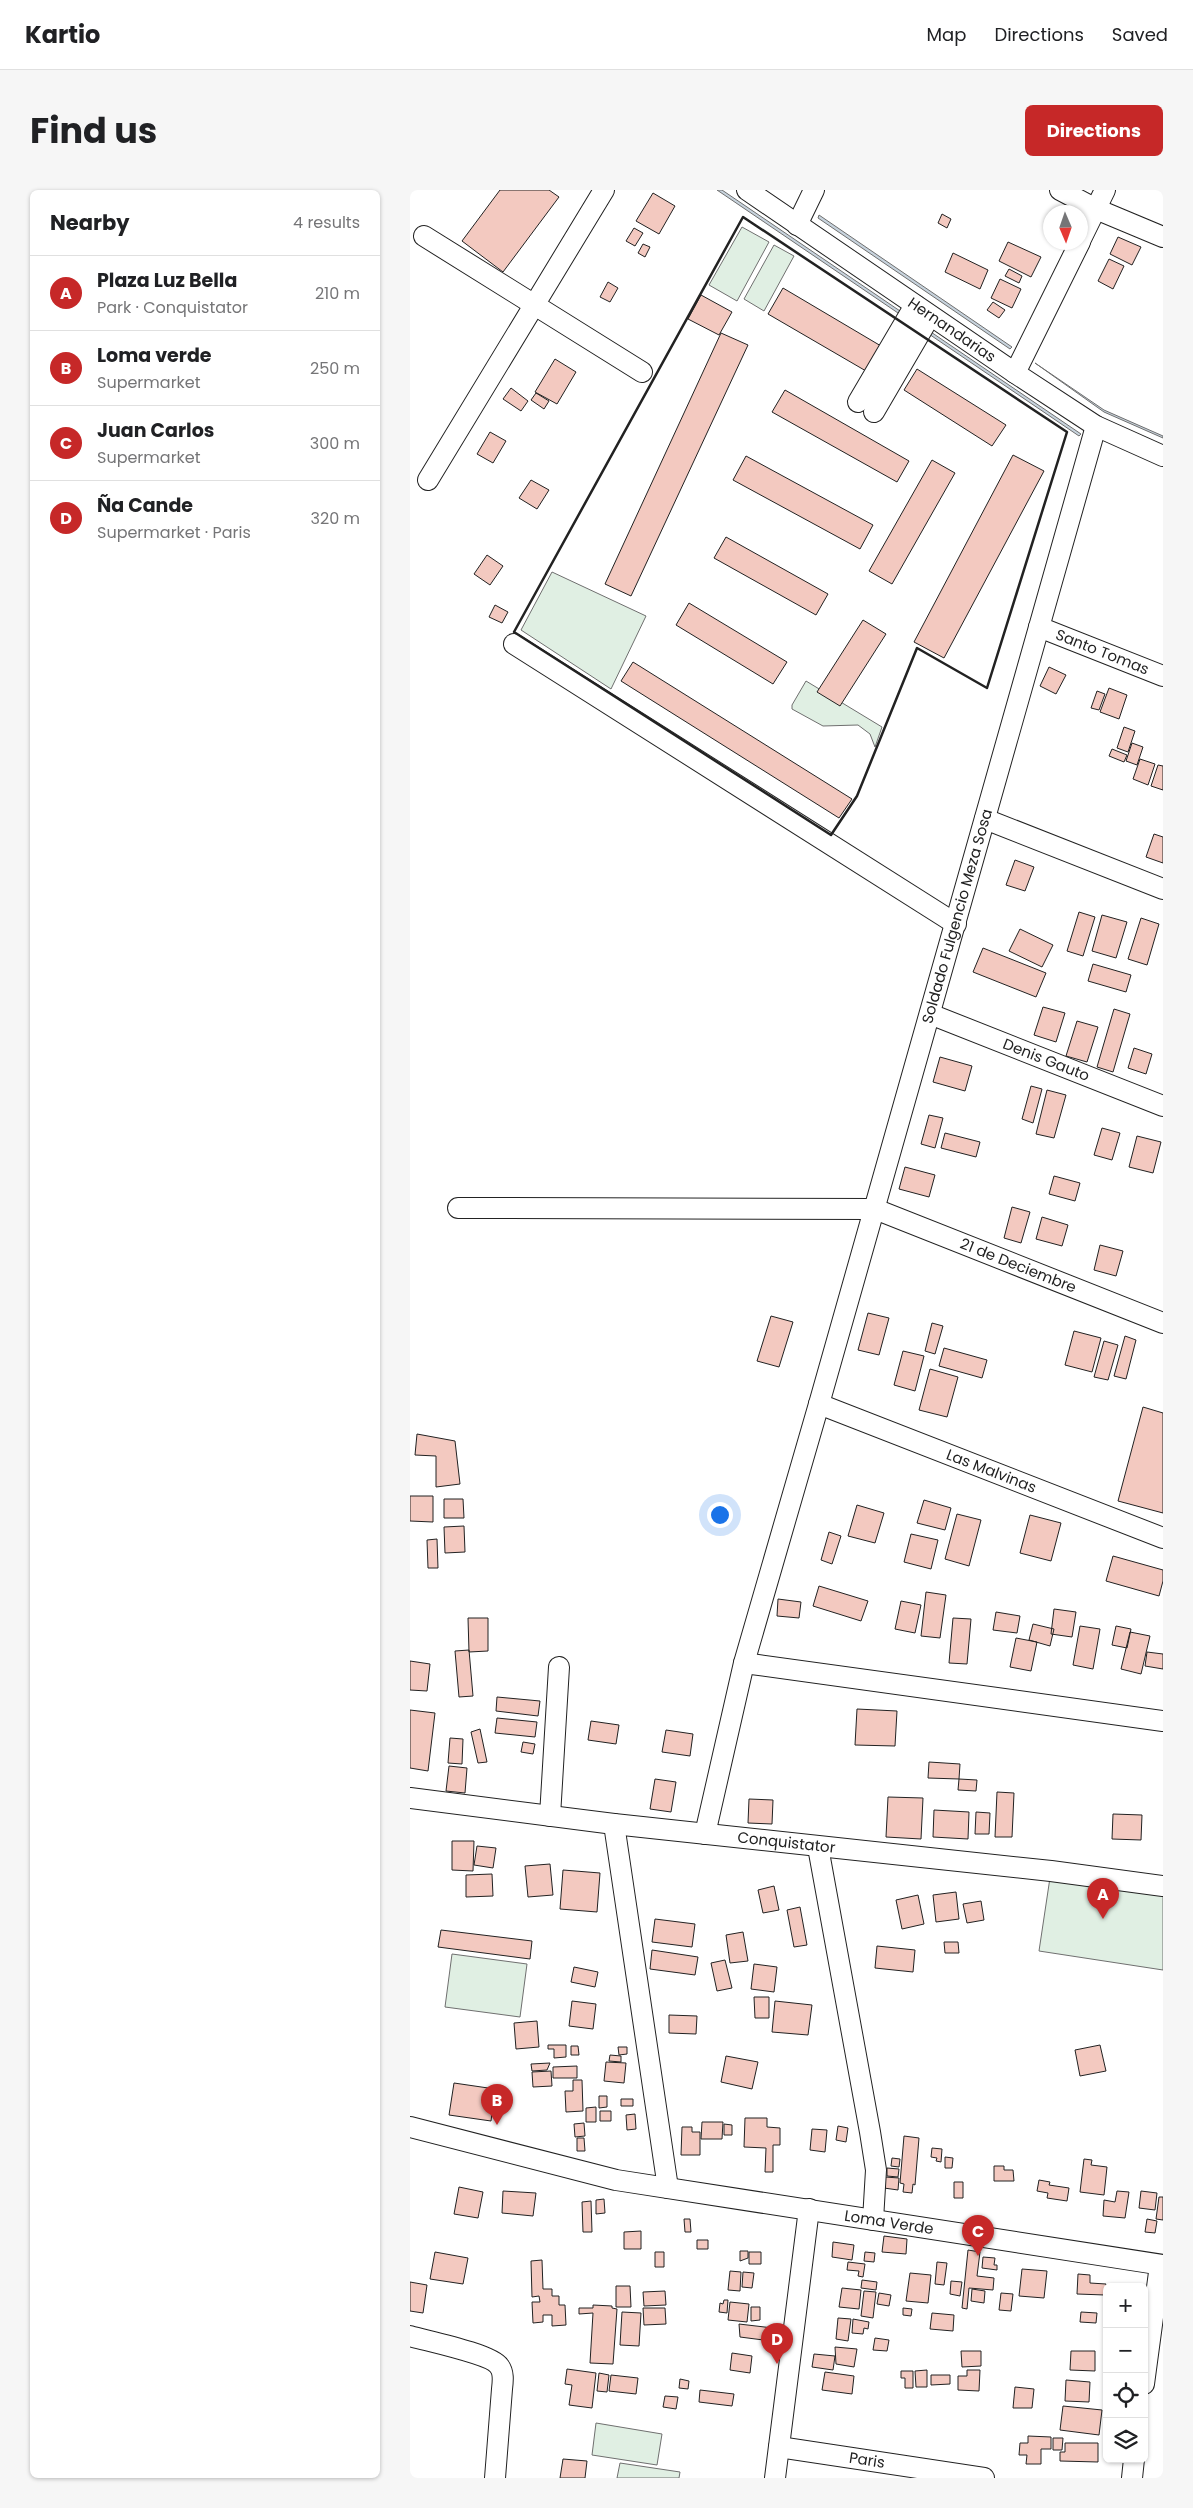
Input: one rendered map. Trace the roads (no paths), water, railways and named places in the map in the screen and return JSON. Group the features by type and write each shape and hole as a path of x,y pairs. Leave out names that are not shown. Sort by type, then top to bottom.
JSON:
{"street":[{"path":"428,480 604,190"},
{"name":"Hernandarias","path":"747,190 1015,374 1096,426 1163,456"},
{"path":"797,225 814,190"},
{"path":"1060,190 1163,237"},
{"path":"1088,225 1105,190"},
{"path":"424,236 642,372"},
{"path":"1015,374 1076,250"},
{"path":"866,407 923,311"},
{"name":"Soldado Fulgencio Meza Sosa","path":"705,1834 744,1663 820,1404 1096,426"},
{"name":"Santo Tomas","path":"1040,627 1163,676"},
{"path":"514,644 956,924"},
{"path":"985,819 1163,889"},
{"name":"Denis Gauto","path":"930,1014 1163,1106"},
{"path":"458,1208 875,1209"},
{"name":"21 de Deciembre","path":"875,1209 1163,1323"},
{"name":"Las Malvinas","path":"820,1404 1163,1538"},
{"path":"744,1663 1163,1721"},
{"path":"550,1816 560,1667"},
{"name":"Conquistator","path":"410,1798 818,1848 1051,1871 1163,1886"},
{"path":"614,1824 668,2188"},
{"path":"818,1848 872,2142 876,2170 873,2220"},
{"name":"Loma Verde","path":"410,2127 616,2180 1162,2265"},
{"path":"775,2478 809,2209"},
{"path":"1146,2373 1162,2265"},
{"path":"410,2336 486,2356 499,2365 503,2374 495,2478"},
{"name":"Paris","path":"779,2447 984,2478"},
{"path":"1132,2478 1134,2463"}],"place":[{"name":"Plaza Luz Bella","path":"1103,1919"},
{"name":"Loma verde","path":"497,2125"},
{"name":"Juan Carlos","path":"978,2256"},
{"name":"Ña Cande","path":"777,2364"}]}
